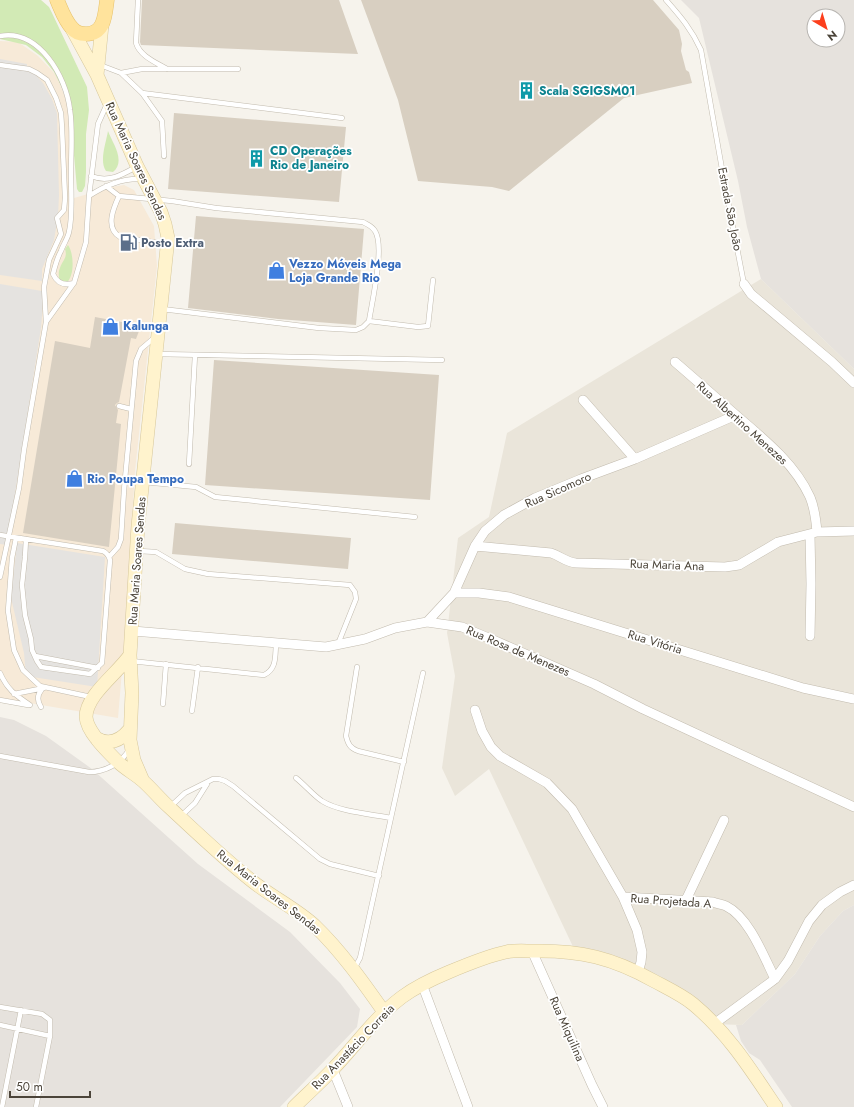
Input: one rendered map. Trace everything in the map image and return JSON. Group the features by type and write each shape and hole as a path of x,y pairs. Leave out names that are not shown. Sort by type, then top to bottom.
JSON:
{"main road":[{"path":"57,0 72,29 79,33 88,34 97,30 102,25 107,0"},
{"name":"Rua Maria Soares Sendas","path":"98,70 102,25"},
{"name":"Rua Maria Soares Sendas","path":"72,29 98,70 108,100 164,221 168,244 143,482 137,551 131,658 132,693 129,730 134,760 143,781"},
{"name":"Rua Maria Soares Sendas","path":"131,658 93,697 88,706 86,719 90,730 118,762 143,781 231,864 313,925 332,944 384,1012"},
{"path":"104,685 120,681 127,685 132,693"},
{"path":"96,738 104,742 113,742 123,737 129,730"},
{"name":"Rua Anastácio Correia","path":"294,1107 333,1070 384,1012 422,984 470,962 507,952 556,950 595,956 616,962 667,987 692,1003 714,1024 745,1060 776,1107"}],"street":[{"name":"Estrada São João","path":"744,284 751,294 854,382"},
{"name":"Rua Albertino Menezes","path":"675,362 764,440 790,467 802,482 810,497 816,515 811,584 810,636"},
{"path":"583,400 635,459"},
{"name":"Rua Sicomoro","path":"427,622 454,593 475,546 485,531 504,516 535,498 635,459 736,415"},
{"name":"Rua Maria Ana","path":"475,546 551,553 570,562 576,563 725,567 739,565 778,542 814,534 854,531"},
{"name":"Rua Vitória","path":"454,593 479,593 509,597 803,688 854,699"},
{"name":"Rua Rosa de Menezes","path":"133,631 326,647 364,639 395,628 427,622 462,627 594,684 643,709 854,807"},
{"path":"475,710 482,731 491,747 500,756 547,783 572,809 623,898 637,930 642,952 638,972"},
{"path":"686,900 724,820"},
{"path":"714,1024 774,979 788,961 809,921 822,905 840,892 854,886"},
{"name":"Rua Projetada A","path":"623,898 713,902 726,906 745,923 774,979"},
{"name":"Rua Miquilina","path":"532,951 592,1086 603,1107"},
{"path":"422,984 468,1107"},
{"path":"333,1070 348,1107"}],"lane":[{"path":"138,0 136,43 138,48 143,54 168,69"},
{"name":"Estrada São João","path":"666,0 686,22 696,37 701,50 744,284"},
{"path":"0,36 17,36 28,40 40,50 50,61 59,75 67,94 70,117 71,198 69,232 53,274 59,283 67,285 74,283"},
{"path":"0,65 29,69 37,73 47,80 56,98 61,113 65,198 64,210 57,218 61,234 49,260 44,287 46,322 19,488 0,576"},
{"path":"98,70 121,73 142,69 238,69"},
{"path":"121,73 142,93 162,120 164,156"},
{"path":"142,93 342,118"},
{"path":"46,322 63,301 74,283 86,242 91,176 98,124 108,100"},
{"path":"91,176 99,180 106,180 138,166"},
{"path":"89,196 106,186 132,179 144,179"},
{"path":"106,186 119,196 172,201 216,208 363,222 371,226 376,233 379,258 369,321 363,327 356,330 318,328 161,309"},
{"path":"119,196 112,210 112,228 114,234 120,237 168,244"},
{"path":"369,321 418,327 428,326 433,280"},
{"path":"109,557 118,547 121,539 136,361 142,350 158,334"},
{"path":"156,354 442,360"},
{"path":"188,464 195,355"},
{"path":"119,406 131,409"},
{"path":"143,482 196,487 215,497 415,517"},
{"path":"0,535 9,537 26,539 103,551 107,553 110,560 104,649 102,663 90,674 41,667 35,656 25,615 22,585 26,539"},
{"path":"16,538 12,558 8,611 14,650 23,670 44,688 93,697"},
{"path":"137,551 156,552 185,569 208,574 350,586 355,592 356,599 338,645"},
{"path":"131,658 166,664 264,675 273,669 276,644"},
{"path":"35,656 98,668"},
{"path":"163,704 166,664"},
{"path":"192,711 198,667"},
{"path":"357,667 346,736 347,743 358,751 404,762"},
{"path":"0,673 3,680 14,694 30,705 0,700"},
{"path":"354,971 360,958 423,673"},
{"path":"14,694 44,688"},
{"path":"41,707 38,698 39,693 44,688"},
{"path":"0,756 89,772 97,772 118,762 125,756 131,747"},
{"path":"296,778 321,800 328,804 348,810 391,818"},
{"path":"170,807 185,793 213,779 219,779 225,781 309,850 330,864 378,876"},
{"path":"180,817 195,803 207,783"},
{"path":"0,1007 42,1014 50,1020 50,1036 36,1107"},
{"path":"2,1107 21,1010"},
{"path":"0,1025 50,1036"}],"shaded area":[{"path":"681,0 854,0 854,369 761,279 747,227 738,181 699,18"},
{"path":"0,41 18,42 38,56 56,75 68,104 74,178 74,198 111,187 124,185 134,190 154,226 157,266 135,471 130,576 118,718 0,698"},
{"path":"0,59 27,64 27,69 34,73 43,83 52,99 57,113 59,195 58,217 54,240 42,269 42,281 0,275"},
{"path":"761,279 854,369 854,905 843,911 820,936 795,974 742,1025 714,1024 667,987 576,953 489,769 455,796 442,768 455,676 447,633 458,538 489,517 507,433"},
{"path":"0,284 42,291 43,303 41,328 7,545 0,544"},
{"path":"17,543 105,557 97,687 26,676 24,653 11,598"},
{"path":"0,717 14,720 46,736 92,769 198,864 290,932 340,983 360,1009 357,1027 280,1107 0,1107"},
{"path":"854,905 854,1107 792,1107 760,1060 749,1053 741,1041 736,1025 742,1025 795,974 820,936 843,911"}],"green space":[{"path":"0,0 41,0 49,7 87,87 89,110 86,134 85,186 82,192 79,192 77,189 71,122 67,98 54,72 42,57 26,45 0,39"},
{"path":"108,131 118,158 117,168 113,172 106,171 103,162"},
{"path":"68,245 73,265 71,276 66,283 59,279 59,269 65,257 65,249"}],"building":[{"path":"142,0 339,0 358,54 141,45"},
{"name":"Scala SGIGSM01","path":"361,0 653,0 679,30 682,44 681,51 686,70 689,72 692,83 624,98 509,191 492,187 418,181 398,100"},
{"name":"CD Operações Rio de Janeiro","path":"174,113 346,127 339,202 168,189"},
{"name":"Vezzo Móveis Mega Loja Grande Rio","path":"196,216 364,229 356,325 278,319 188,308"},
{"name":"Rio Poupa Tempo","path":"95,317 127,323 126,329 139,331 136,339 131,338 119,402 115,405 118,410 116,423 121,424 109,547 23,533 55,341 90,348"},
{"path":"214,360 439,375 430,500 205,485"},
{"path":"175,523 351,538 348,569 172,554"}],"place":[{"name":"Scala SGIGSM01","path":"526,91"},
{"name":"CD Operações Rio de Janeiro","path":"257,158"},
{"name":"Posto Extra","path":"128,243"},
{"name":"Vezzo Móveis Mega Loja Grande Rio","path":"276,271"},
{"name":"Kalunga","path":"110,326"},
{"name":"Rio Poupa Tempo","path":"74,479"}]}
